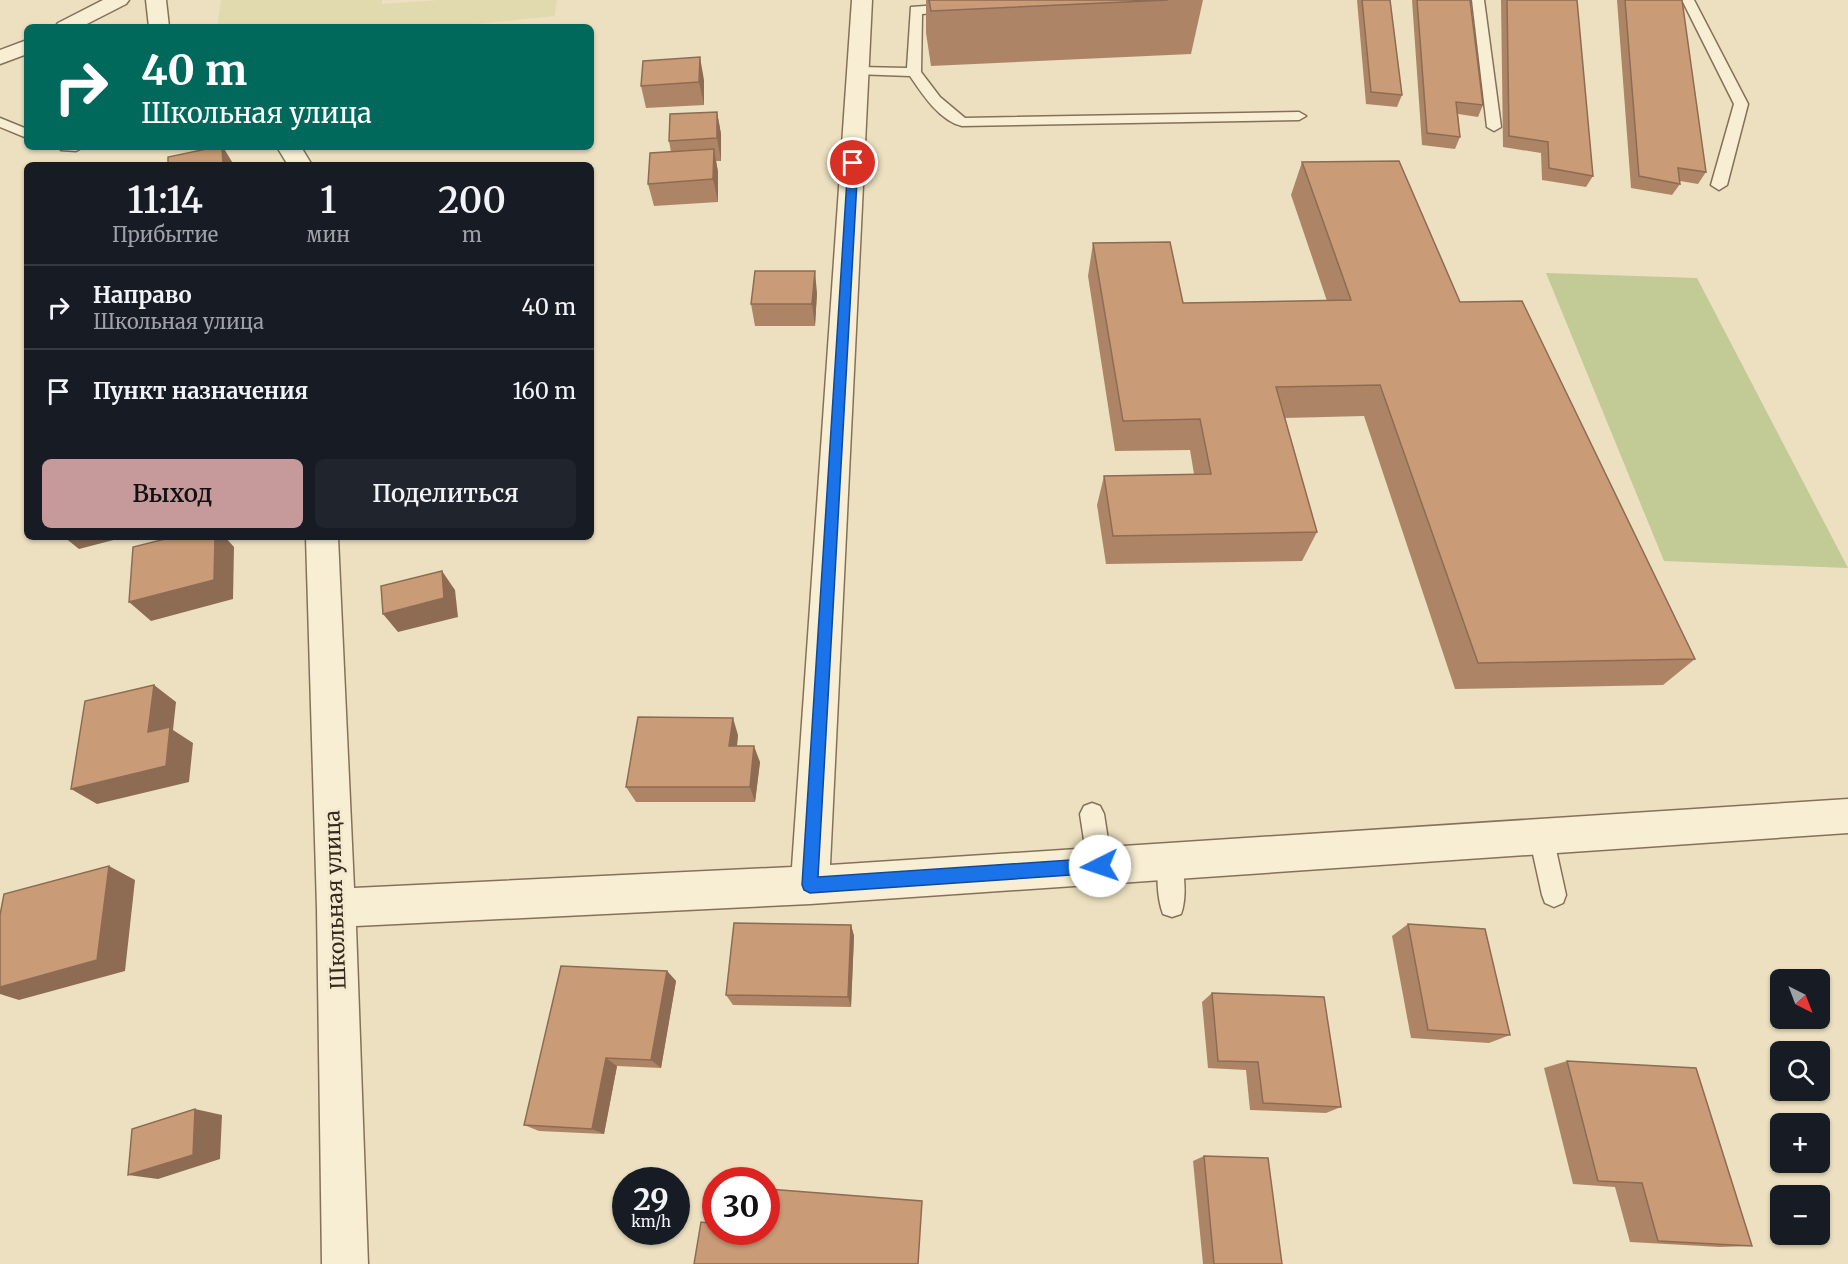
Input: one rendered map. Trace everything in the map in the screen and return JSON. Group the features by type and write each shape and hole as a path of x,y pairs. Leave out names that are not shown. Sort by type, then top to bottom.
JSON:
{"street":[{"path":"71,24 119,0"},
{"path":"156,0 159,24"},
{"path":"810,885 862,0"},
{"path":"0,58 24,47"},
{"name":"Школьная улица","path":"322,540 336,909 345,1264"},
{"path":"336,909 810,885 1848,816"}],"lane":[{"path":"1478,0 1494,127"},
{"path":"1688,0 1742,104 1719,185"},
{"path":"963,8 916,10 914,72 943,110 963,122 1299,116"},
{"path":"859,71 914,72"},
{"path":"0,122 24,133"},
{"path":"1092,814 1100,866"},
{"path":"1540,836 1554,895"},
{"path":"1170,861 1172,905"}],"shaded area":[{"path":"221,0 382,0 382,4 438,0 557,0 555,16 476,24 217,24"}],"green space":[{"path":"1546,273 1697,278 1848,568 1664,561"}],"building":[{"path":"929,0 1168,0 931,11"},
{"path":"1362,0 1390,0 1402,95 1371,92"},
{"path":"1417,0 1470,0 1483,105 1456,102 1460,137 1427,133"},
{"path":"1507,0 1577,0 1593,176 1549,168 1548,142 1509,136"},
{"path":"1625,0 1682,0 1706,172 1678,168 1680,184 1639,176"},
{"path":"700,57 699,82 641,86 643,61"},
{"path":"717,112 717,138 669,141 670,114"},
{"path":"714,149 713,179 648,184 650,153"},
{"path":"202,150 222,150 223,162 168,162 168,157"},
{"path":"1399,161 1460,302 1522,301 1695,659 1478,663 1380,385 1276,387 1317,532 1113,536 1104,476 1211,474 1200,419 1123,421 1093,243 1170,242 1183,303 1351,300 1302,162"},
{"path":"755,271 815,271 812,304 751,304"},
{"path":"161,540 215,540 214,580 129,602 133,547"},
{"path":"442,571 444,598 383,614 381,586"},
{"path":"154,685 148,732 170,727 166,766 71,789 85,701"},
{"path":"638,717 733,718 729,746 754,746 750,787 626,787"},
{"path":"109,866 97,960 0,987 0,915 4,894"},
{"path":"734,923 851,925 848,997 726,995"},
{"path":"1408,924 1485,929 1510,1035 1428,1030"},
{"path":"561,966 667,971 651,1060 606,1058 592,1129 524,1125"},
{"path":"1212,993 1324,997 1341,1107 1263,1103 1258,1062 1218,1061"},
{"path":"1567,1061 1696,1068 1752,1246 1658,1241 1642,1183 1598,1181"},
{"path":"195,1109 193,1155 128,1175 132,1129"},
{"path":"1204,1156 1268,1158 1282,1264 1214,1264"},
{"path":"780,1190 922,1201 918,1264 694,1264 701,1222 702,1245 780,1245"}],"route":[{"path":"853,163 810,885 1100,866"}]}
